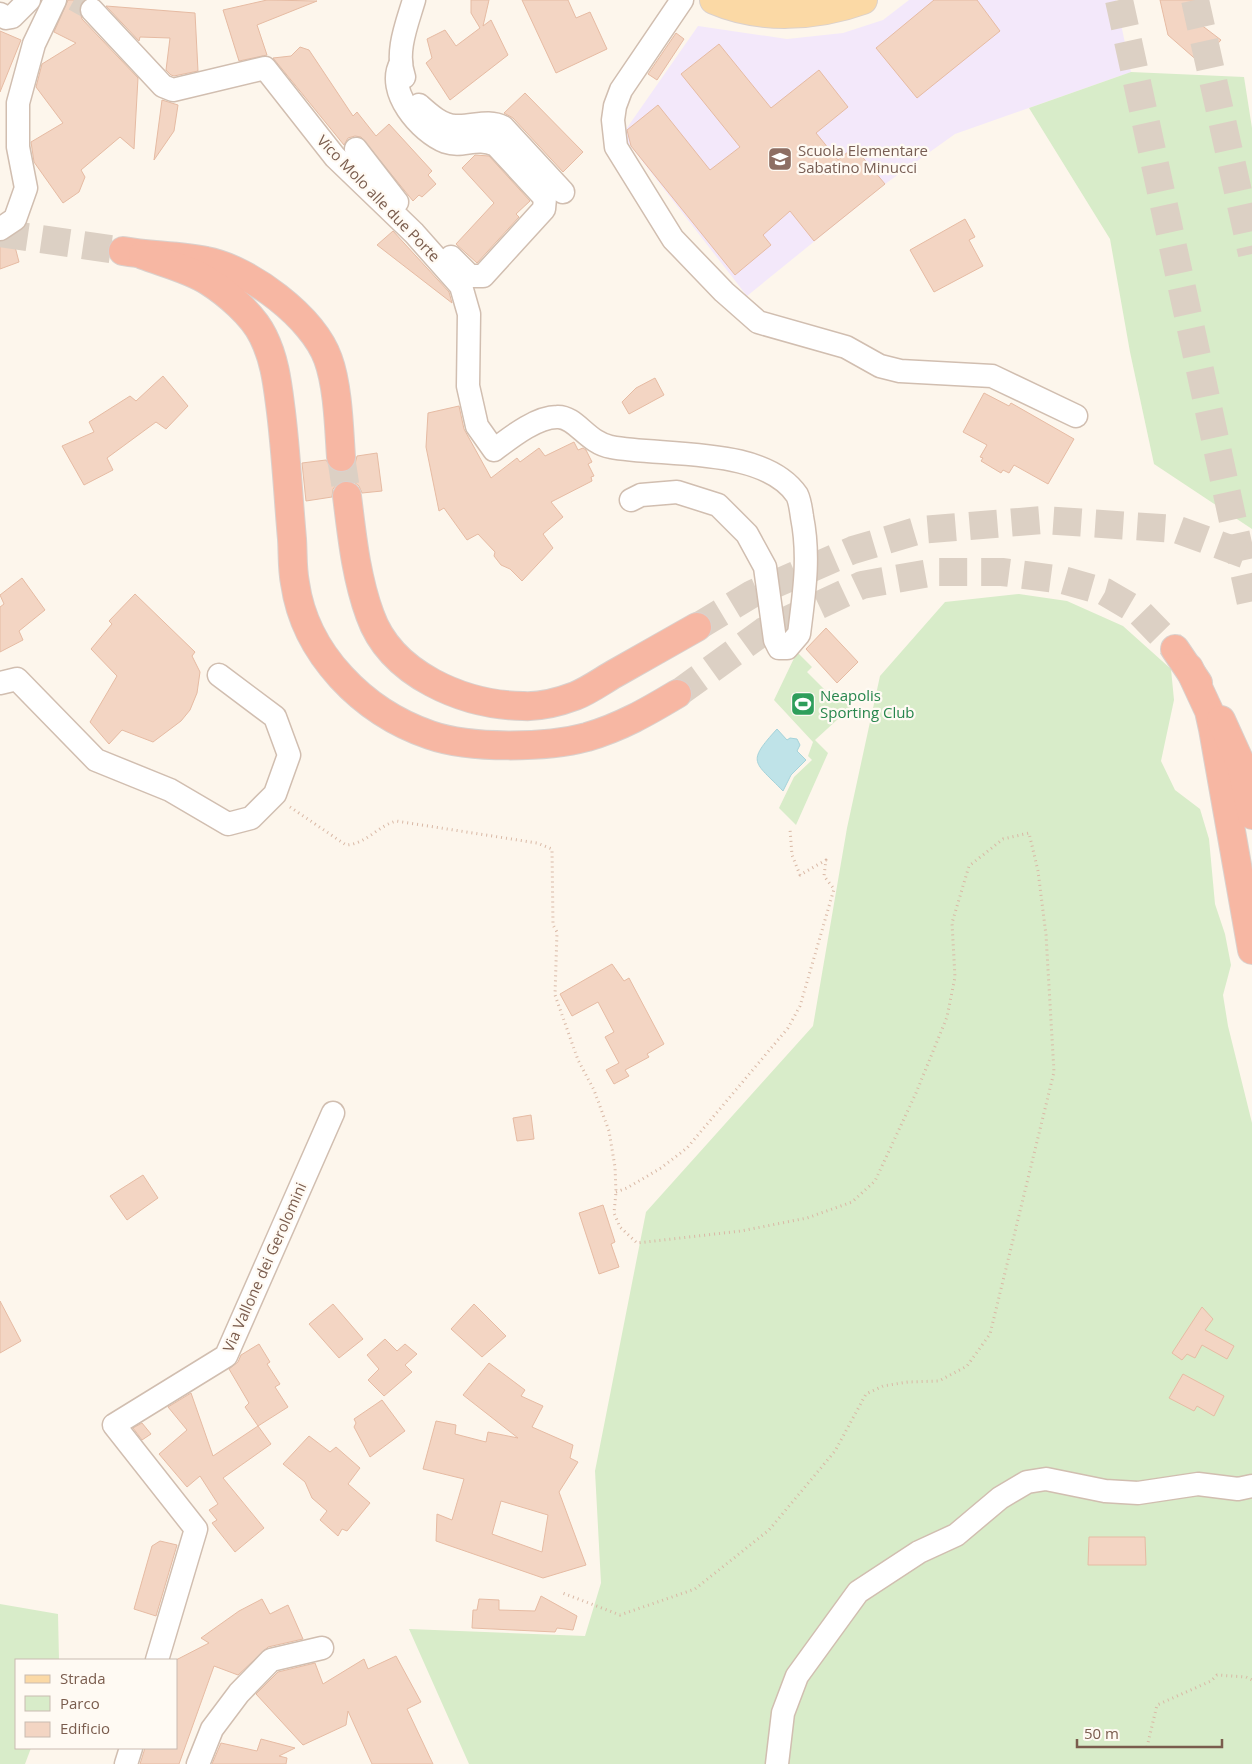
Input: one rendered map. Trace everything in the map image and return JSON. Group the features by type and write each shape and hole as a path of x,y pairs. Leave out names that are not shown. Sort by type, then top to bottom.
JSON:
{"highway":[{"path":"341,457 337,408 328,360 320,341 278,296 244,275 207,261 133,253 207,281 241,308 263,334 274,364 283,430 294,582 304,620 329,663 356,693 396,720 432,736 484,745 537,744 585,737 630,722 677,694"},
{"path":"347,496 354,552 370,616 386,644 405,664 430,682 461,696 501,705 525,707 552,703 577,695 697,627"},
{"path":"1252,815 1241,764 1232,742 1182,658 1209,711 1252,950"}],"main road":[{"path":"714,0 766,13 813,13 863,0"}],"street":[{"path":"0,14 6,18 12,18 29,0"},
{"path":"0,229 15,219 26,188 18,147 18,103 34,44 55,0"},
{"path":"414,0 403,38 401,63 403,75 418,103 433,117 455,126 495,123 503,127 563,192"},
{"path":"682,0 621,90 615,106 613,120 616,147 673,239 724,292 758,322 846,347 886,368 900,371 992,376 1076,416"},
{"name":"Vico Molo alle due Porte","path":"92,10 163,86 174,90 265,68 335,157 414,233 461,286 469,314 468,386 478,426 494,450 537,423 556,416 574,422 589,438 611,447 709,455 753,467 784,479 798,497 806,534 808,561 799,634 794,642 787,648 779,648 774,640 765,568 748,534 718,505 677,492 642,495 631,500"},
{"path":"356,150 402,208 470,276 483,276 544,209 545,198 496,144 485,140 457,144 446,142 427,130 398,94 396,72 401,63"},
{"path":"0,683 17,679 96,760 170,790 228,824 251,818 272,797 289,754 275,717 219,675"},
{"name":"Via Vallone dei Gerolomini","path":"158,1659 196,1529 114,1425 226,1356 333,1114"},
{"path":"777,1764 783,1712 797,1676 858,1592 919,1552 956,1534 1000,1498 1027,1482 1046,1479 1105,1491 1138,1493 1198,1484 1238,1489 1252,1486"},
{"path":"198,1764 212,1729 239,1693 271,1660 322,1648"},
{"path":"126,1764 131,1749"}],"path":[{"path":"272,797 306,816 346,845 356,844 383,824 396,821 537,843 552,849 553,925 557,932 555,995 578,1060 594,1090 609,1130 616,1192 614,1212 620,1227 637,1243 741,1231 807,1218 852,1202 875,1181 916,1093 947,1017 955,977 952,923 969,866 1003,839 1029,833 1038,871 1046,935 1054,1072 990,1334 966,1366 939,1381 908,1382 883,1386 866,1394 835,1451 776,1523 695,1589 620,1615 560,1592"},
{"path":"616,1192 627,1188 661,1168 687,1148 773,1048 788,1028 800,1006 834,889 824,876 826,860 800,876 792,856 790,829"},
{"path":"1147,1747 1157,1704 1211,1681 1217,1675 1246,1677 1252,1680"}],"shaded area":[{"name":"Scuola Elementare Sabatino Minucci","path":"909,0 1116,0 1131,72 955,134 885,184 747,296 622,135 698,26 787,39 843,33 883,20"}],"green space":[{"path":"1131,72 1244,77 1252,128 1252,529 1154,464 1130,352 1110,239 1029,108"},
{"path":"1019,594 1067,601 1123,626 1171,669 1174,700 1161,761 1175,790 1200,809 1209,839 1215,904 1225,934 1231,965 1223,995 1228,1026 1252,1123 1252,1764 469,1764 409,1629 585,1636 601,1583 595,1471 646,1212 813,1026 847,828 880,676 945,602"},
{"path":"797,652 812,667 807,672 829,694 833,690 850,708 815,740 828,753 796,825 779,808 794,777 812,760 808,756 813,742 774,700"},
{"path":"0,1604 58,1614 59,1659 15,1659 15,1749 31,1749 25,1764 0,1764"}],"water":[{"path":"777,729 787,740 790,738 797,739 800,745 797,751 806,760 791,775 783,791 760,767 758,761 761,749"}],"building":[{"path":"68,0 84,0 79,7 82,19 138,78 134,149 120,137 81,170 85,177 79,192 63,203 34,162 31,142 63,123 36,87 42,64 76,43 54,32"},
{"path":"267,0 317,1 257,25 267,55 239,61 223,10"},
{"path":"471,0 489,0 483,26 491,20 508,55 450,100 426,63 432,58 427,39 445,30 456,46 480,28 471,13"},
{"path":"522,0 568,0 576,18 590,12 607,49 556,73"},
{"path":"934,0 977,0 1000,31 917,98 876,48"},
{"path":"1160,0 1195,0 1200,24 1221,40 1200,63 1168,35"},
{"path":"106,6 195,13 198,71 171,75 166,70 170,38 140,37 139,41"},
{"path":"0,31 21,40 0,92"},
{"path":"676,33 684,39 657,80 648,74"},
{"path":"719,44 771,108 819,70 848,107 816,133 838,160 854,147 885,184 814,241 790,211 763,235 771,245 735,275 631,146 627,130 658,105 710,170 740,147 681,74"},
{"path":"300,47 309,50 353,116 357,112 376,136 389,124 432,171 428,175 436,184 422,197 419,195 413,201 361,137 348,138 344,145 273,58 291,56"},
{"path":"525,93 583,152 563,172 513,118 504,113"},
{"path":"162,100 178,105 174,131 154,160"},
{"path":"475,155 489,156 530,201 516,214 519,217 477,263 456,244 494,203 462,168"},
{"path":"965,219 975,237 969,240 983,266 934,292 910,250"},
{"path":"393,231 449,292 452,303 377,245"},
{"path":"13,239 19,262 0,269 0,243"},
{"path":"163,376 188,406 166,429 156,422 107,458 113,470 84,485 62,446 94,432 89,422 130,396 136,401"},
{"path":"655,378 664,395 629,414 622,402 636,388"},
{"path":"984,393 1009,406 1011,403 1074,439 1048,484 1014,465 1009,473 1003,470 1001,473 981,461 983,458 980,457 987,445 963,432"},
{"path":"459,406 464,429 491,478 517,458 520,462 539,448 545,456 574,442 578,450 583,448 586,450 592,462 588,464 594,476 591,477 592,481 551,502 563,517 543,534 553,548 522,581 510,569 501,565 494,556 495,552 478,534 467,540 444,508 439,511 426,447 428,413"},
{"path":"377,453 382,491 362,493 359,486 354,482 345,481 337,484 333,489 332,497 306,501 302,463 326,460 334,471 342,472 350,470 355,464 357,456"},
{"path":"22,578 45,610 19,631 23,640 0,652 0,607 4,604 0,595"},
{"path":"135,594 195,652 192,656 200,672 197,693 190,710 181,721 153,742 122,730 109,744 90,722 117,676 91,649 112,624 109,621"},
{"path":"826,628 858,662 837,683 806,649"},
{"path":"612,964 624,981 629,978 664,1044 647,1054 649,1057 625,1070 629,1076 614,1084 606,1070 619,1063 605,1037 614,1032 598,1002 572,1016 560,994"},
{"path":"531,1115 534,1139 517,1141 513,1118"},
{"path":"143,1175 158,1198 127,1220 110,1196"},
{"path":"603,1205 615,1242 611,1244 619,1267 599,1274 579,1213"},
{"path":"0,1301 21,1341 0,1353"},
{"path":"333,1304 363,1339 339,1358 309,1324"},
{"path":"474,1304 506,1336 482,1357 451,1329"},
{"path":"1202,1307 1213,1319 1205,1330 1234,1346 1227,1359 1202,1345 1195,1358 1187,1354 1182,1360 1172,1353"},
{"path":"385,1339 397,1351 405,1344 417,1354 405,1365 412,1372 384,1396 368,1380 379,1369 367,1355"},
{"path":"259,1344 270,1362 267,1364 280,1384 275,1387 288,1407 258,1426 245,1407 249,1403 229,1369 238,1362 241,1355"},
{"path":"489,1363 525,1390 521,1396 543,1406 532,1427 573,1445 570,1458 578,1462 559,1492 586,1565 543,1578 436,1541 437,1514 452,1520 464,1479 423,1469 436,1421 456,1425 455,1434 486,1442 488,1432 518,1438 463,1395","holes":["501,1501 548,1515 542,1552 492,1534"]},
{"path":"1183,1374 1224,1396 1214,1416 1197,1406 1194,1411 1169,1398"},
{"path":"191,1393 213,1456 258,1426 271,1444 223,1478 264,1528 235,1552 212,1523 217,1520 209,1510 218,1504 200,1476 187,1487 159,1454 187,1430 168,1407"},
{"path":"382,1400 405,1431 370,1457 354,1427 356,1423 354,1419"},
{"path":"142,1423 151,1434 142,1440 133,1428"},
{"path":"309,1436 330,1452 336,1447 360,1468 348,1484 370,1503 347,1531 342,1529 338,1536 320,1520 327,1511 312,1498 305,1482 283,1464"},
{"path":"1089,1537 1145,1537 1146,1565 1088,1565"},
{"path":"160,1541 177,1545 156,1616 134,1609 152,1546"},
{"path":"541,1596 577,1616 573,1630 557,1628 555,1632 472,1628 473,1610 477,1610 479,1599 499,1600 499,1610 535,1611"},
{"path":"262,1599 270,1614 288,1605 303,1639 268,1647 238,1675 214,1666 179,1764 140,1764 145,1749 178,1749 178,1659 209,1643 201,1638 239,1611"},
{"path":"396,1656 421,1702 407,1709 433,1764 372,1764 348,1711 346,1725 303,1745 256,1694 278,1672 315,1663 323,1684 364,1659 368,1669"},
{"path":"261,1739 295,1748 279,1756 287,1758 286,1764 212,1764 221,1743 257,1751"}],"tunnel":[{"path":"74,0 92,10"},
{"path":"1119,0 1252,608"},
{"path":"1195,0 1252,254"},
{"path":"0,233 123,251"},
{"path":"341,457 347,496"},
{"path":"697,627 752,594 853,550 920,530 1043,520 1176,529 1252,557"},
{"path":"677,694 764,631 862,585 935,572 1002,572 1063,580 1105,592 1139,612 1175,649"}],"place":[{"name":"Scuola Elementare Sabatino Minucci","path":"780,159"},
{"name":"Neapolis Sporting Club","path":"803,704"}]}
